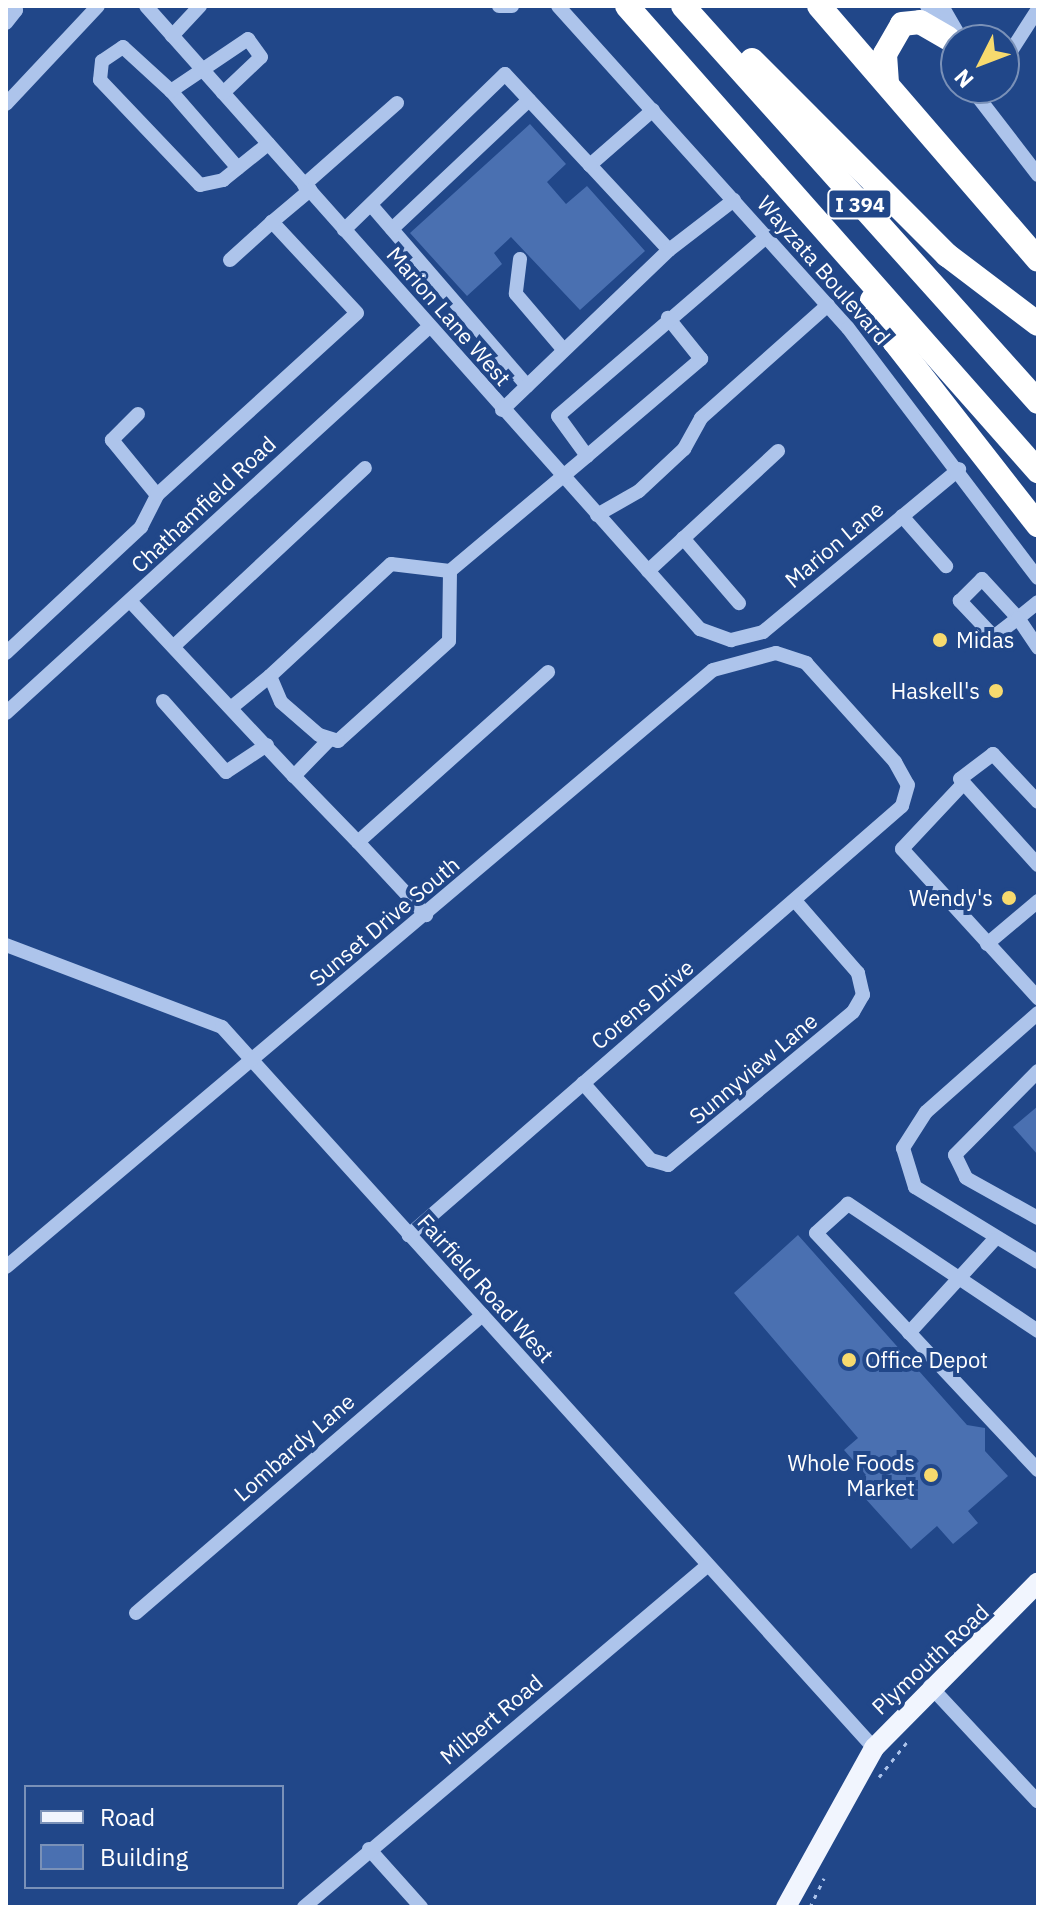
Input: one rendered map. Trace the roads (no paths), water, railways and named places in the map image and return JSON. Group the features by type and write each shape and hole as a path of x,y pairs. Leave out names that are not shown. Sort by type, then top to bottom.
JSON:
{"highway":[{"name":"I 394","path":"627,6 1038,471"},
{"name":"I 394","path":"683,6 1038,402"},
{"path":"698,6 947,255 1038,324"},
{"path":"819,6 1038,260"},
{"path":"887,83 885,54 902,24 920,22 940,35"},
{"path":"852,263 894,341 1038,525"}],"main road":[{"name":"Plymouth Road","path":"786,1907 874,1748 930,1686 1013,1614 1038,1582"},
{"name":"Plymouth Road","path":"1013,1614 1038,1600"}],"street":[{"path":"6,23 16,10 11,6"},
{"path":"7,100 98,6"},
{"name":"Marion Lane West","path":"146,6 563,479 700,629 731,640"},
{"path":"172,36 200,6"},
{"path":"499,6 512,6"},
{"name":"Wayzata Boulevard","path":"558,6 828,305 959,469 1038,578"},
{"path":"927,6 940,24"},
{"path":"1020,42 1033,26 1038,9"},
{"path":"171,91 244,40 261,51 223,93"},
{"path":"238,168 171,91 123,47 102,61 100,80 200,185 238,168 268,144"},
{"path":"344,230 505,74 669,250"},
{"path":"392,229 529,100"},
{"path":"230,260 397,103"},
{"path":"984,104 1038,175"},
{"path":"987,104 989,111"},
{"path":"590,165 653,110"},
{"path":"502,410 562,348 669,250 734,200"},
{"path":"371,205 527,386"},
{"path":"6,653 141,527 157,495 357,313 272,222"},
{"path":"587,456 558,416 668,318 767,236"},
{"path":"520,259 516,294 562,348"},
{"path":"597,515 639,491 684,449 701,418 828,305"},
{"path":"232,707 391,564 450,571 563,479 701,359 668,318"},
{"name":"Chathamfield Road","path":"6,713 429,327"},
{"path":"138,414 112,440 157,495"},
{"path":"648,571 778,451"},
{"path":"174,646 365,468"},
{"name":"Marion Lane","path":"731,640 763,632 959,469"},
{"path":"902,516 946,566"},
{"path":"683,538 739,603"},
{"path":"270,676 281,702 330,739 338,741 449,641 450,571"},
{"path":"130,601 426,915"},
{"path":"1038,602 1018,618 1038,648"},
{"name":"Sunset Drive South","path":"6,1267 713,670 776,653 806,663"},
{"name":"Corens Drive","path":"409,1235 796,902 902,806 908,785 895,762 806,663"},
{"path":"358,842 548,672"},
{"path":"163,701 226,772 267,745"},
{"path":"294,776 330,739"},
{"path":"1038,802 993,754 961,776 963,784 1038,865"},
{"path":"963,784 902,849 1038,998"},
{"path":"987,944 1038,901"},
{"name":"Sunnyview Lane","path":"583,1083 651,1160 668,1165 853,1012 863,995 858,973 796,902"},
{"name":"Fairfield Road West","path":"6,945 203,1016 251,1060 874,1748"},
{"path":"1035,1023 926,1112 903,1148 915,1187 994,1240 1038,1262"},
{"path":"1038,1071 955,1155 966,1178 1038,1218"},
{"path":"1038,1331 848,1204 816,1233 1038,1470"},
{"path":"909,1333 962,1282 994,1240"},
{"name":"Lombardy Lane","path":"136,1613 482,1315"},
{"name":"Milbert Road","path":"304,1907 707,1566"},
{"path":"930,1686 1038,1802"},
{"path":"369,1849 421,1907"}],"place":[{"name":"Midas","path":"940,640"},
{"name":"Haskell's","path":"996,691"},
{"name":"Wendy's","path":"1009,898"},
{"name":"Office Depot","path":"849,1360"},
{"name":"Whole Foods Market","path":"931,1475"}]}
